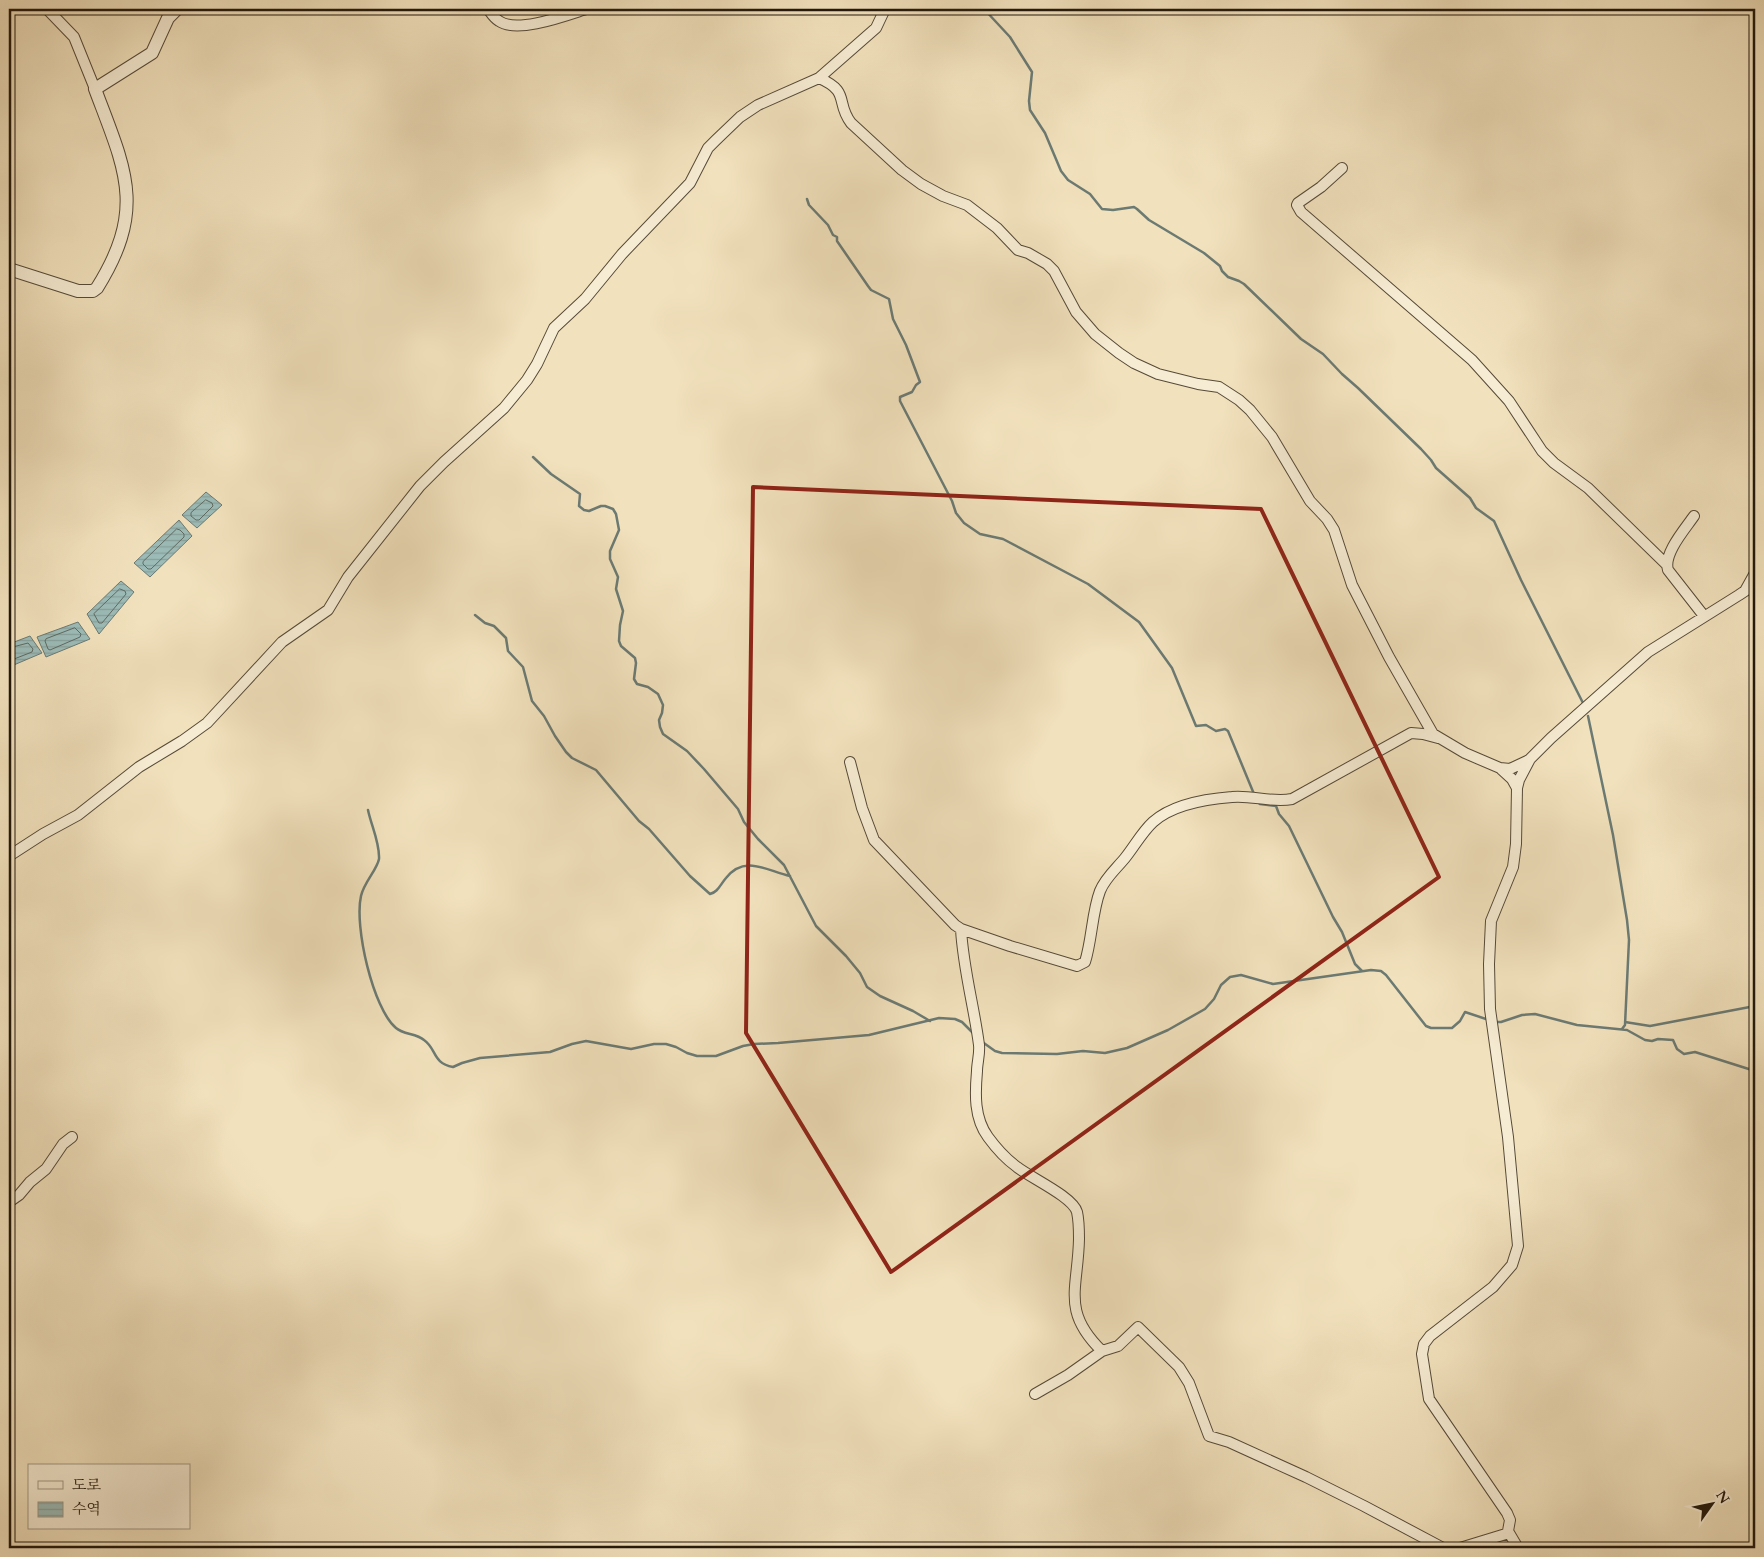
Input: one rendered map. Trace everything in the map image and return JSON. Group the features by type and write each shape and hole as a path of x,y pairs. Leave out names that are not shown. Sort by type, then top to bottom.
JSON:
{"street":[{"path":"9,269 84,292 93,291 97,288 116,253 126,217 126,178 119,153 95,89 74,37 47,9"},
{"path":"95,89 152,53 168,18 177,9"},
{"path":"488,9 500,22 516,25 547,22 586,9"},
{"path":"9,856 43,834 78,815 139,767 182,741 207,723 282,642 328,610 348,577 420,486 504,408 527,380 537,364 554,328 585,299 622,254 690,183 708,148 740,117 758,105 819,78 876,28 885,9"},
{"path":"819,78 837,89 842,96 846,116 852,124 902,170 935,192 967,205 997,228 1018,250 1047,264 1054,271 1076,312 1094,334 1146,369 1198,384 1219,386 1240,400 1262,424 1280,449 1310,501 1327,519 1334,530 1352,585 1433,734 1465,753 1500,768 1510,769 1530,759"},
{"path":"1342,168 1321,187 1298,203 1297,205 1301,212 1472,360 1508,401 1542,451 1554,463 1588,488 1666,564 1668,570 1704,616"},
{"path":"1666,564 1668,556 1694,516"},
{"path":"1518,1548 1509,1533 1510,1520 1507,1513 1429,1399 1422,1354 1424,1344 1430,1336 1492,1286 1507,1271 1517,1252 1518,1240 1508,1138 1490,1009 1489,964 1491,921 1513,867 1516,844 1517,788 1522,772 1530,759 1564,726 1597,699 1648,652 1740,595 1750,584 1755,573"},
{"path":"850,762 862,808 874,840 922,892 961,928 1056,961 1081,966 1086,962 1090,946 1100,890 1114,868 1122,861 1152,822 1164,814 1192,804 1233,797 1255,797 1277,801 1292,799 1410,734 1423,734 1438,738"},
{"path":"1500,768 1512,779 1517,788"},
{"path":"961,928 967,981 979,1047 976,1072 978,1119 989,1138 1005,1157 1031,1177 1070,1201 1077,1210 1079,1228 1074,1292 1076,1309 1082,1328 1102,1351"},
{"path":"9,1202 46,1169 59,1150 72,1137"},
{"path":"1035,1394 1068,1375 1102,1351 1118,1346 1138,1327 1179,1367 1189,1383 1209,1436 1229,1442 1306,1477 1443,1548"},
{"path":"1460,1548 1509,1533"}],"highlighted area":[{"path":"753,487 1261,509 1439,877 891,1272 746,1033"}],"water":[{"path":"206,492 222,505 197,528 182,515"},
{"path":"179,520 192,536 150,577 134,563"},
{"path":"121,581 134,592 99,634 87,614"},
{"path":"78,622 90,639 46,657 37,637"},
{"path":"30,636 42,653 9,667 9,644"}],"waterway":[{"path":"984,9 1010,37 1032,72 1030,110 1045,133 1061,171 1068,180 1090,194 1102,209 1113,210 1134,207 1149,220 1204,253 1220,266 1228,277 1244,284 1301,339 1323,354 1421,449 1436,468 1470,498 1476,508 1494,521 1521,580 1584,705"},
{"path":"807,199 809,205 828,225 833,235 837,237 837,241 871,290 889,299 893,319 906,345 920,382 912,392 900,397 900,401 952,501 956,513 964,523 980,534 1003,539 1088,584 1139,622 1172,668 1196,726 1206,725 1216,731 1225,729 1228,731 1254,794"},
{"path":"533,457 551,474 580,494 579,506 584,510 589,511 605,506 613,509 616,514 619,530 610,551 610,559 618,577 616,589 623,611 619,641 621,646 635,658 634,679 637,684 648,687 658,694 663,705 659,720 663,734 687,751 704,769 738,809 744,822 758,839 784,865 816,926 846,956 860,973 867,987 880,996 930,1021"},
{"path":"475,615 485,623 494,626 506,638 508,651 523,667 532,701 544,716 566,752 572,758 596,770 639,821 649,829 690,876 710,894 717,890 733,871 741,867 756,866 790,876"},
{"path":"1588,716 1613,835 1627,920 1629,940 1625,1025 1622,1029"},
{"path":"1258,802 1260,804 1276,806 1279,814 1289,826 1342,932 1355,964 1362,971"},
{"path":"368,810 377,840 379,859 361,896 360,927 367,966 373,986 380,1004 396,1028 424,1040 438,1059 446,1065 453,1067 480,1058 550,1052 586,1041 631,1049 654,1044 666,1044 697,1056 716,1056 754,1044 869,1035 939,1018 955,1019 962,1022 974,1034"},
{"path":"981,1041 995,1051 1002,1053 1057,1054 1083,1051 1105,1053 1127,1048 1168,1030 1205,1009 1214,999 1221,985 1230,977 1241,975 1273,984 1371,970 1381,971 1426,1026 1431,1028 1452,1028 1460,1021 1465,1012 1489,1020"},
{"path":"1625,1022 1650,1026 1755,1006"},
{"path":"1495,1022 1501,1022 1522,1015 1535,1014 1577,1025 1627,1030 1645,1040 1673,1040 1677,1049 1684,1054 1695,1052 1755,1071"}]}
